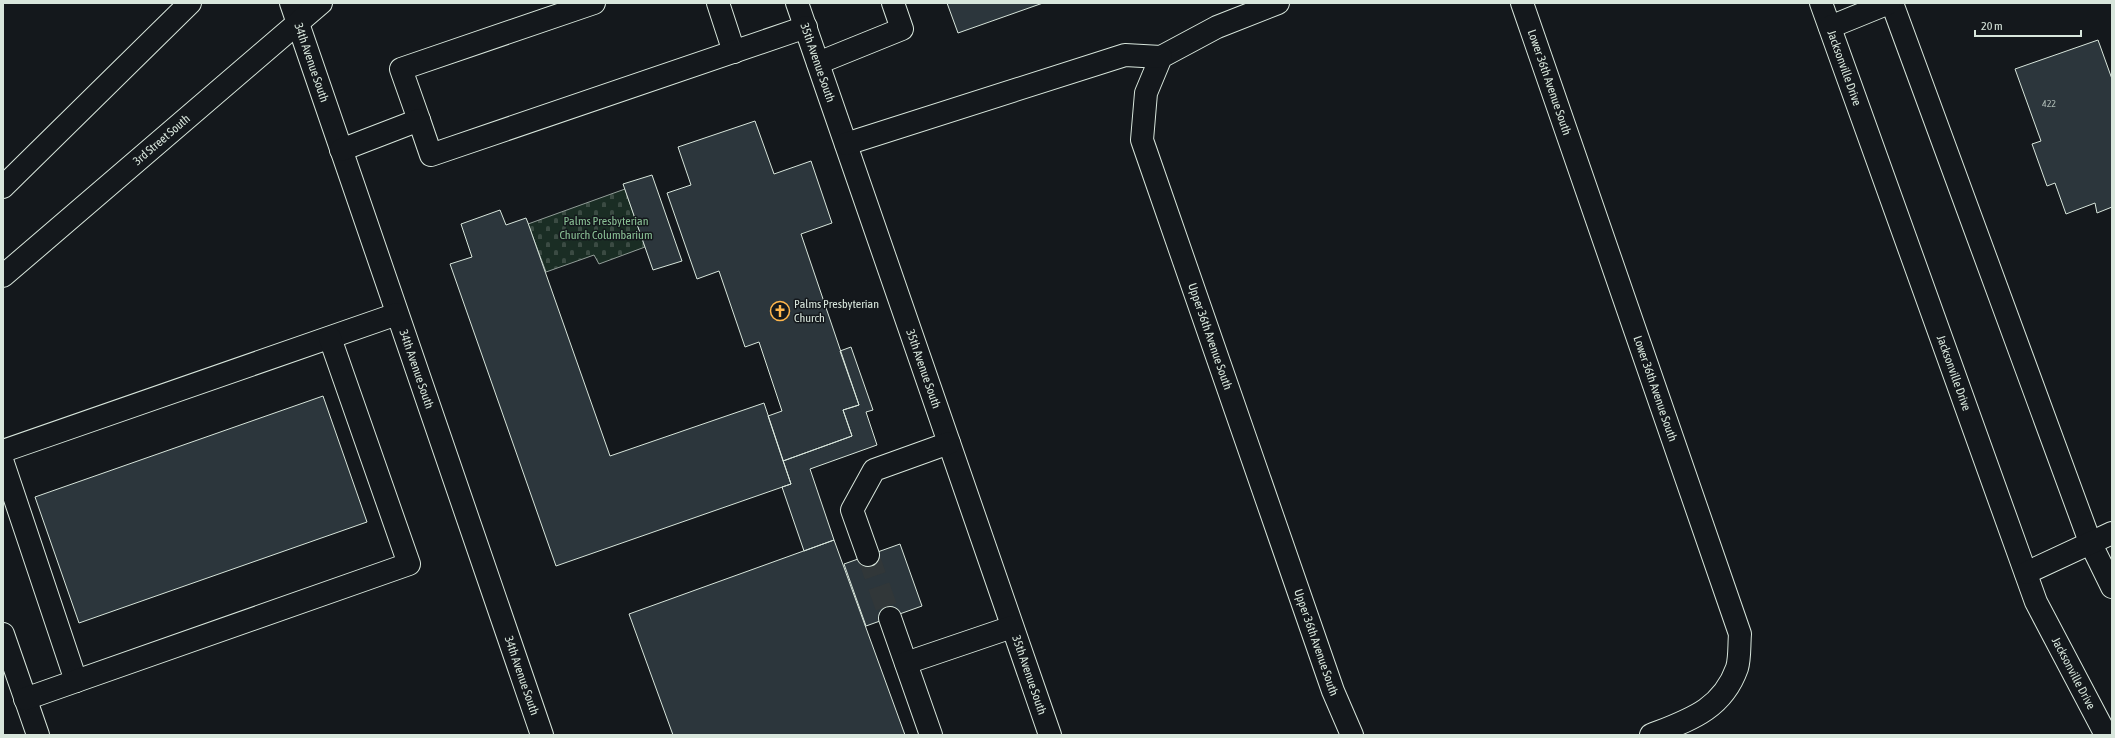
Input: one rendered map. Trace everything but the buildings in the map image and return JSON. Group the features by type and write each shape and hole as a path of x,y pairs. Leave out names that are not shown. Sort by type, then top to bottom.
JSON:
{"street":[{"path":"3,187 190,3"},
{"name":"3rd Street South","path":"3,276 184,122 294,12 321,3"},
{"path":"594,3 401,69 431,155 806,28"},
{"path":"718,3 734,52"},
{"name":"35th Avenue South","path":"797,3 1050,735"},
{"path":"818,63 902,29 893,3"},
{"path":"846,144 1125,55 1162,57 1217,27 1278,3"},
{"name":"Lower 36th Avenue South","path":"1522,3 1740,634 1737,667 1724,694 1695,718 1651,735"},
{"name":"Jacksonville Drive","path":"1821,3 2036,602 2106,735"},
{"path":"1830,27 1889,3"},
{"path":"1892,3 2090,542 2112,587"},
{"name":"34th Avenue South","path":"294,12 542,735"},
{"name":"Upper 36th Avenue South","path":"1162,57 1146,94 1142,140 1333,691 1352,735"},
{"path":"341,150 419,120"},
{"path":"3,451 397,314"},
{"path":"25,699 409,564 330,338"},
{"path":"868,555 852,510 874,470 949,443"},
{"path":"3,463 76,681"},
{"path":"2026,573 2090,542 2112,534"},
{"path":"890,618 931,735"},
{"path":"906,663 1012,627"},
{"path":"3,634 38,735"}],"green space":[{"name":"Palms Presbyterian Church Columbarium","path":"625,189 645,247 599,264 594,255 546,272 528,224"}],"tunnel":[{"path":"868,555 890,618"}],"place":[{"name":"Palms Presbyterian Church","path":"780,311"}]}
